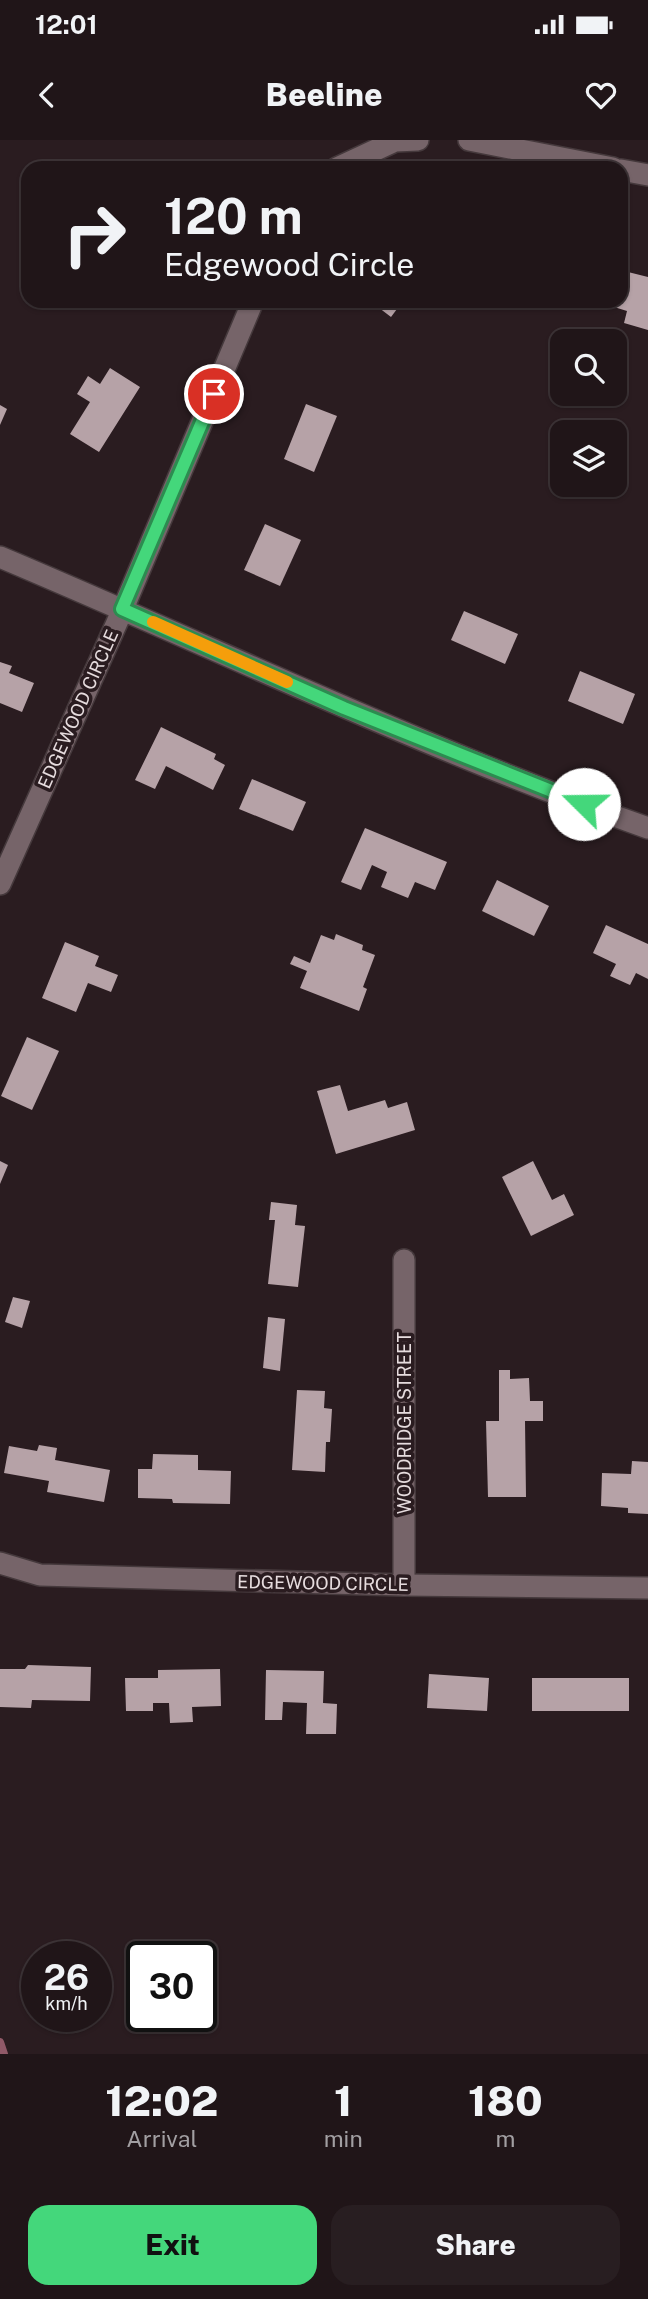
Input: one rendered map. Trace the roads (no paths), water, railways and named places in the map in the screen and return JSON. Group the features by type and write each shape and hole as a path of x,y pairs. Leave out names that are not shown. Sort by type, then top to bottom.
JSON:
{"street":[{"path":"352,161 395,141 418,140"},
{"path":"469,140 577,161"},
{"path":"628,171 648,175"},
{"name":"EDGEWOOD CIRCLE","path":"0,884 122,609 250,308"},
{"path":"0,557 344,708 648,828"},
{"name":"WOODRIDGE STREET","path":"404,1260 404,1585"},
{"name":"EDGEWOOD CIRCLE","path":"0,1563 40,1575 404,1585 648,1588"}],"waterway":[{"path":"0,2042 4,2054"}]}
